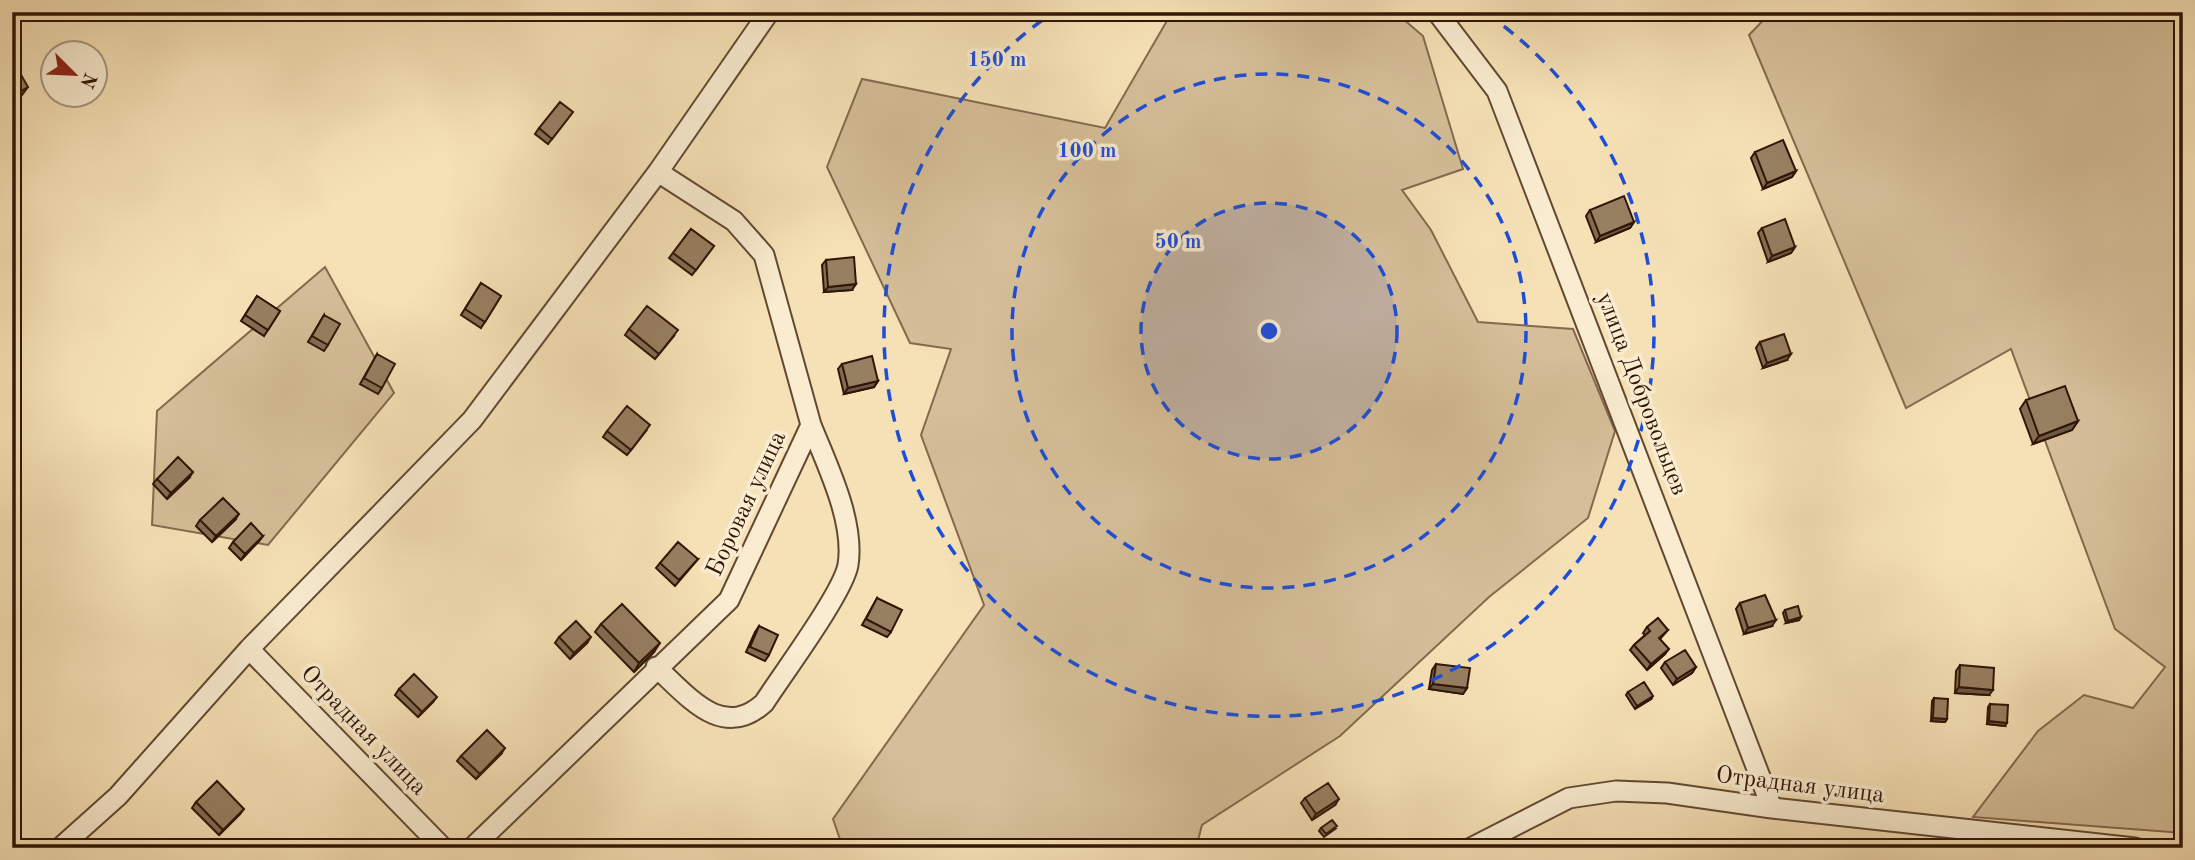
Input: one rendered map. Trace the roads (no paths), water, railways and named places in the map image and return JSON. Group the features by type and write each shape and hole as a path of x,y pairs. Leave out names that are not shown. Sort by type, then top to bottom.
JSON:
{"street":[{"path":"60,848 118,796 249,649 472,420 658,172 769,12"},
{"name":"улица Добровольцев","path":"1437,12 1497,91 1772,808"},
{"name":"Боровая улица","path":"472,848 656,667 729,600 811,425 764,255 734,221 658,172"},
{"path":"656,667 699,707 720,718 749,717 764,703 822,614 848,567 848,544 838,490 811,425"},
{"name":"Отрадная улица","path":"249,649 443,848"},
{"name":"Отрадная улица","path":"1471,848 1569,798 1616,791 1667,793 1772,808 2135,848"}]}
